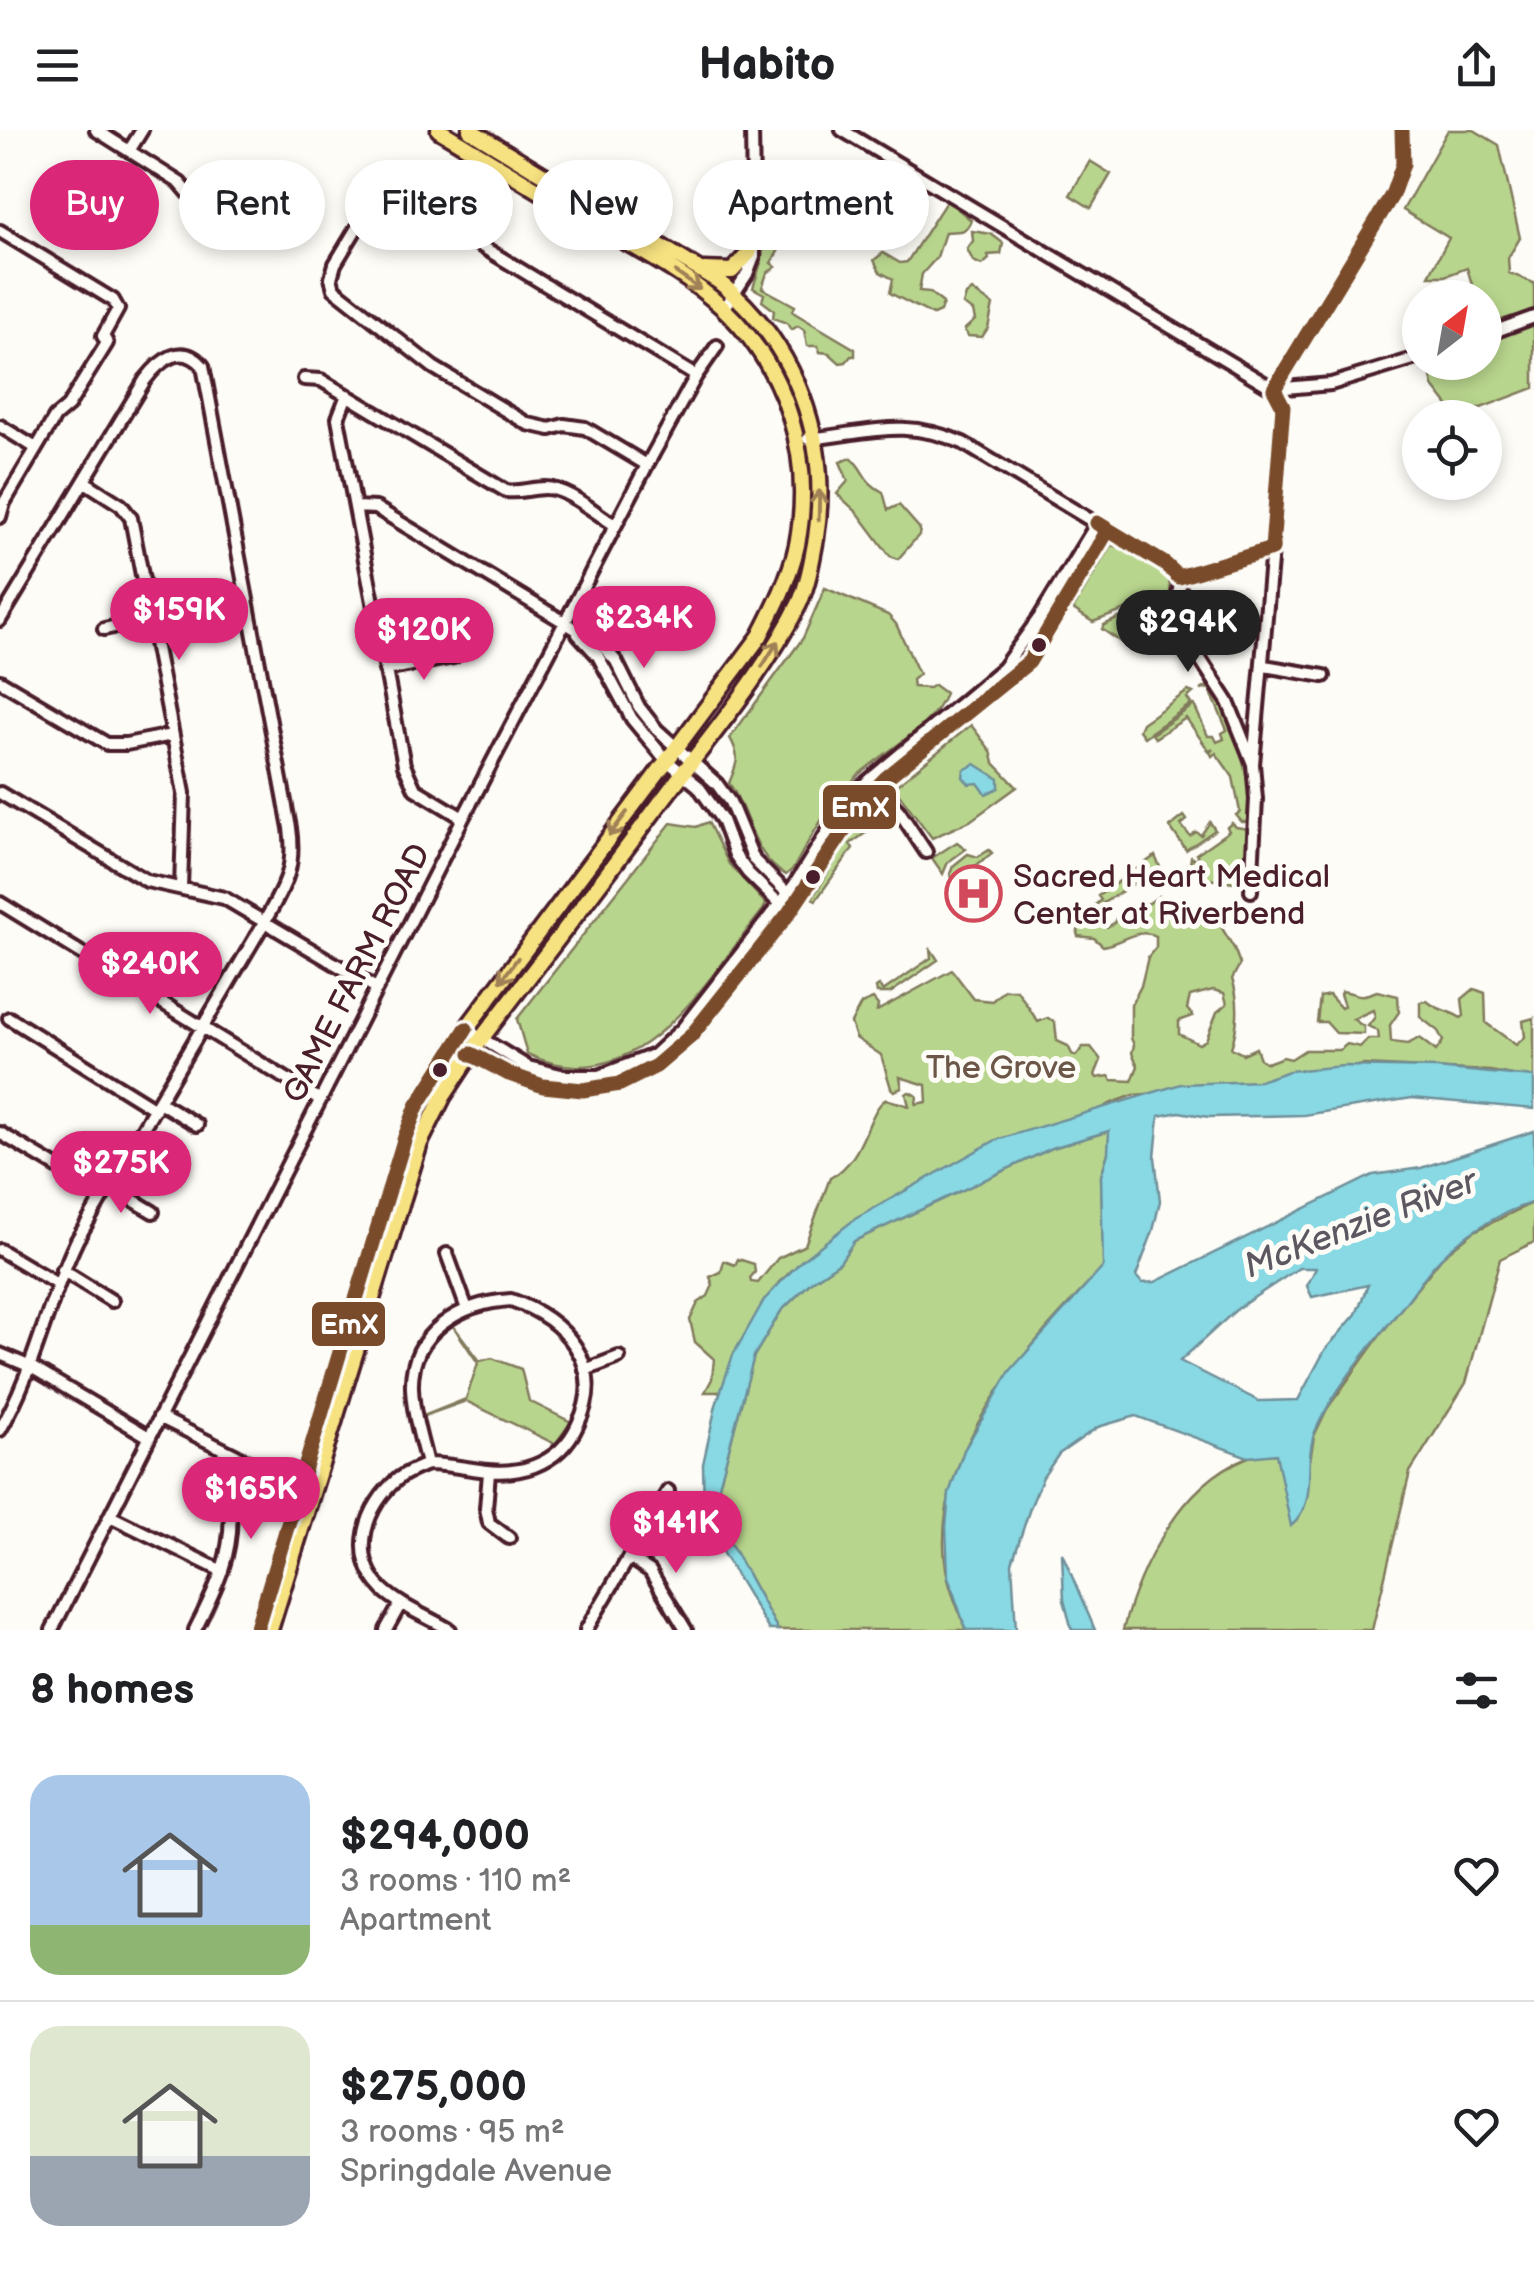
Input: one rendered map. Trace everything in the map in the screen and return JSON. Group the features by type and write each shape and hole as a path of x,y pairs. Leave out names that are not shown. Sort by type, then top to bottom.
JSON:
{"main road":[{"path":"256,1630 405,1137 418,1106 466,1029 760,636 782,593 796,547 802,507 797,440 779,384 767,360 724,309 672,270 439,130"},
{"path":"270,1630 420,1143 481,1039 762,667 801,600 818,521 816,438 804,399 781,350 735,295 700,269 470,130"},
{"path":"700,269 732,271 750,250"}],"street":[{"path":"96,130 179,182"},
{"path":"130,150 142,130"},
{"path":"752,130 753,160"},
{"path":"842,130 1274,388 1331,384 1402,362"},
{"path":"1274,388 1392,195 1403,164 1402,130"},
{"path":"647,465 585,428 538,428 528,424 433,367 334,289 331,278 335,264 382,186 696,376"},
{"path":"0,231 113,300 118,309 103,336 107,343 36,448 4,502 0,518"},
{"path":"724,309 735,295 754,250"},
{"path":"1502,329 1534,318"},
{"name":"GAME FARM ROAD","path":"52,1630 319,1099 615,525 696,376 717,346"},
{"path":"0,620 154,368 174,354 184,353 202,366 293,846 289,876 62,1270 31,1367 0,1430"},
{"path":"304,379 320,380 506,491 559,491 615,525"},
{"path":"347,396 338,418 408,780 415,789 464,818"},
{"path":"0,426 36,448"},
{"path":"797,440 908,426 937,432 963,443 1165,564 1179,578 1173,616 1228,702 1253,764"},
{"path":"84,482 122,505 131,518 184,793 181,888"},
{"path":"355,507 376,508 588,634 609,653 639,707 676,746 748,873 790,913"},
{"path":"456,1043 508,1074 543,1086 583,1090 620,1084 656,1066 691,1036 790,913 874,783 1002,668 1039,618 1097,524"},
{"path":"466,1029 528,1067 565,1076 599,1076 654,1055 682,1028 787,894 849,797 874,783 1028,662 1113,533"},
{"path":"1251,891 1256,846 1253,764 1272,549"},
{"path":"104,629 150,619"},
{"path":"566,623 598,656 632,719 666,760 688,766 730,802 754,860 797,903"},
{"path":"386,670 454,657"},
{"path":"1264,666 1324,676"},
{"path":"0,682 107,744 172,735"},
{"path":"874,783 900,810 926,852"},
{"path":"0,792 148,881 224,898 376,988"},
{"path":"0,903 319,1099"},
{"path":"10,1018 196,1125"},
{"path":"0,1133 153,1212"},
{"path":"0,1250 57,1284"},
{"path":"447,1254 467,1309"},
{"path":"62,1270 112,1301"},
{"path":"427,1464 414,1412 412,1383 416,1357 430,1333 450,1316 467,1309 511,1300 538,1310 558,1324 576,1346 588,1394 572,1437 539,1464 515,1472 490,1473 427,1464 401,1476 374,1508 363,1537 363,1557 370,1575 384,1592 450,1630"},
{"path":"0,1354 31,1367 149,1437"},
{"path":"585,1370 619,1357"},
{"path":"159,1417 273,1474"},
{"path":"490,1473 488,1523 509,1538"},
{"path":"586,1630 668,1490"},
{"path":"195,1630 222,1572 232,1534 230,1508"},
{"path":"110,1516 222,1572"},
{"path":"630,1558 650,1571 686,1630"},
{"path":"386,1630 401,1603"}],"green space":[{"path":"1448,130 1474,130 1499,145 1520,238 1508,258 1509,273 1534,283 1534,310 1502,320 1502,280 1471,280 1467,268 1445,276 1429,276 1449,238 1403,210"},
{"path":"1090,161 1111,174 1091,208 1070,195"},
{"path":"947,200 971,220 964,230 945,232 937,257 922,274 919,291 929,292 943,303 940,312 933,315 890,293 893,279 880,272 874,260 883,253 900,263 907,262 915,250 929,250 929,228"},
{"path":"972,231 991,234 1003,243 1001,254 988,255 982,265 973,261 967,249 973,241"},
{"path":"763,250 779,250 771,263 776,267 767,273 762,288 795,306 792,311 796,314 855,349 855,356 840,363 829,353 820,352 818,346 807,346 804,330 798,326 791,330 787,323 773,318 774,310 762,301 764,294 753,288"},
{"path":"972,290 993,305 982,337 968,336 964,330 975,320 973,311 963,305"},
{"path":"1534,321 1534,388 1502,400 1444,400 1432,380 1502,380 1502,332"},
{"path":"851,458 870,483 883,492 888,510 899,505 920,529 898,559 890,556 858,513 837,494 848,481 840,462"},
{"path":"1111,545 1125,549 1168,576 1171,592 1161,610 1125,610 1093,622 1073,609"},
{"path":"825,588 888,615 919,674 912,680 913,687 934,685 945,693 931,717 846,788 786,875 759,846 729,783 737,760 730,738 803,638"},
{"path":"1121,617 1159,621 1125,645 1102,629"},
{"path":"1210,684 1240,750 1248,786 1249,822 1242,822 1236,815 1240,812 1233,777 1216,753 1212,756 1213,749 1209,751 1186,718 1155,738 1152,734 1194,705 1208,736 1214,736 1217,742 1224,739 1222,733 1227,730 1209,688 1201,690"},
{"path":"1188,691 1193,693 1187,698 1191,704 1144,737 1139,730 1142,723"},
{"path":"971,725 991,751 994,763 1017,787 970,821 932,838 894,787"},
{"path":"877,801 897,821 890,826 884,820 850,844 853,848 816,900 812,898 867,812"},
{"path":"1184,816 1187,820 1181,825 1190,836 1196,832 1201,835 1210,822 1215,830 1186,850 1170,827"},
{"path":"708,822 729,864 766,904 717,970 665,1028 635,1050 603,1063 567,1066 527,1054 517,1019 671,823 696,827"},
{"path":"1232,823 1249,829 1246,872 1234,882 1206,879 1190,865 1191,857 1198,857 1196,854 1229,831 1227,827"},
{"path":"957,842 966,849 948,862 943,874 932,858"},
{"path":"989,850 992,853 955,882 950,874 953,866 968,854 978,857"},
{"path":"1155,856 1160,867 1095,905 1101,900 1098,896"},
{"name":"The Grove","path":"1159,896 1172,907 1203,912 1217,920 1240,964 1232,979 1237,1014 1231,1048 1243,1054 1256,1048 1260,1059 1267,1063 1283,1057 1291,1059 1305,1050 1340,1050 1347,1044 1360,1047 1368,1039 1379,1039 1378,1031 1368,1026 1375,1017 1373,1010 1353,1019 1364,1027 1364,1034 1336,1033 1326,1022 1317,1022 1320,997 1329,995 1341,1008 1342,991 1362,995 1377,991 1398,996 1399,1012 1390,1025 1391,1042 1408,1044 1419,1038 1436,1051 1443,1041 1438,1031 1420,1017 1420,1002 1427,1001 1461,1018 1462,999 1474,989 1485,993 1486,1023 1516,1045 1525,1037 1523,1021 1534,1018 1534,1079 1490,1071 1363,1065 1268,1084 1134,1095 1112,1103 792,1270 779,1283 721,1392 705,1392 712,1379 714,1359 695,1342 690,1320 698,1303 708,1296 713,1285 710,1277 721,1272 724,1261 735,1265 738,1259 754,1264 755,1272 750,1278 758,1283 778,1258 805,1245 830,1178 851,1159 879,1105 886,1099 909,1106 909,1092 917,1096 916,1104 927,1102 926,1085 900,1077 902,1088 894,1091 881,1055 856,1038 851,1023 861,1004 873,999 877,1011 952,970 974,999 992,1001 1004,990 1017,990 1038,1022 1048,1018 1055,1023 1057,1041 1068,1046 1072,1054 1076,1056 1083,1047 1091,1047 1101,1060 1097,1078 1109,1076 1112,1080 1132,1081 1138,1066 1132,1053 1131,1005 1141,986 1148,957 1156,947 1156,936 1136,934 1103,946 1094,938 1077,933 1083,919 1107,927 1114,923 1121,908 1149,903","holes":["1213,990 1224,993 1227,1004 1217,1012 1206,1040 1199,1044 1179,1034 1179,1021 1193,1016 1187,1009 1190,996"]},
{"path":"930,948 938,960 890,993 877,993 879,986 883,991 931,958"},
{"path":"1110,1131 1101,1176 1104,1267 1043,1332 987,1407 951,1490 944,1534 948,1579 966,1630 778,1630 727,1537 716,1497 754,1356 781,1311 812,1281 840,1262 854,1241 1052,1148"},
{"path":"1534,1202 1534,1242 1500,1259 1466,1383 1410,1472 1372,1630 1123,1630 1152,1555 1166,1530 1202,1487 1246,1458 1277,1454 1288,1510 1327,1409 1442,1257 1473,1232"},
{"path":"449,1320 480,1361 492,1358 521,1369 529,1401 571,1422 555,1444 466,1401 421,1417 466,1399 478,1363"}],"water":[{"path":"975,764 999,779 999,788 986,794 978,783 969,784 963,777 964,770"},
{"name":"McKenzie River","path":"1344,1066 1436,1068 1534,1077 1534,1109 1412,1098 1304,1115 1209,1117 1179,1112 1159,1116 1155,1157 1160,1201 1136,1276 1142,1283 1155,1282 1373,1175 1421,1168 1534,1131 1534,1202 1485,1224 1451,1248 1431,1268 1355,1367 1315,1432 1308,1494 1300,1517 1291,1526 1276,1454 1248,1457 1136,1416 1098,1427 1059,1454 1043,1477 1030,1508 1012,1563 1016,1630 966,1630 948,1577 949,1493 964,1450 1010,1371 1103,1267 1101,1176 1109,1131 1052,1148 854,1241 840,1262 812,1281 781,1311 754,1356 716,1497 727,1537 778,1630 769,1630 719,1547 704,1511 703,1464 716,1405 733,1355 764,1300 801,1261 855,1219 996,1140 1181,1084 1259,1081 1289,1071","holes":["1299,1268 1316,1268 1307,1286 1312,1297 1368,1285 1356,1314 1325,1350 1298,1400 1259,1401 1180,1361 1238,1308"]},
{"path":"1062,1553 1095,1630 1072,1630 1064,1600"}],"transit line":[{"name":"EmX","path":"1274,389 1392,195 1403,164 1402,130"},
{"name":"EmX","path":"1179,577 1272,549 1283,406 1274,389"},
{"name":"EmX","path":"1097,523 1165,564 1179,577"},
{"name":"EmX","path":"471,1054 543,1086 583,1090 620,1084 656,1066 691,1036 789,913 863,802 886,778 1029,662 1108,530"},
{"name":"EmX","path":"256,1630 405,1137 417,1106 466,1029"}],"place":[{"name":"Sacred Heart Medical Center at Riverbend","path":"974,894"}]}
